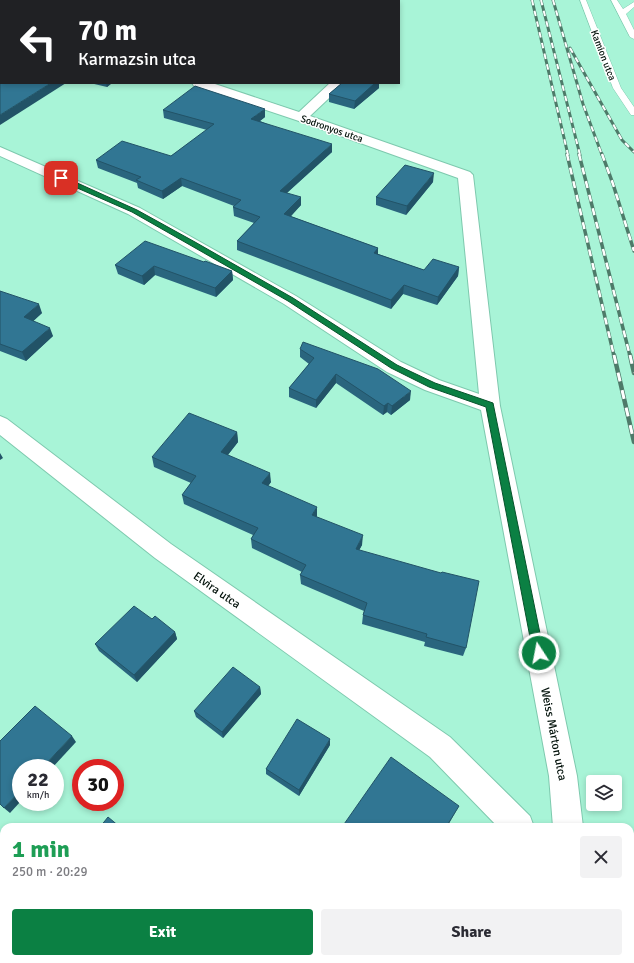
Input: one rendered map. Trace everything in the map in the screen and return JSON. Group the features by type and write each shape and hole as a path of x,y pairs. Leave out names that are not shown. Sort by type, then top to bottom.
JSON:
{"street":[{"name":"Sodronyos utca","path":"202,84 465,175"},
{"path":"301,117 337,84"},
{"path":"0,151 134,211 290,300 394,366 432,385 490,406"},
{"name":"Weiss Márton utca","path":"465,175 490,406 563,776 568,823"},
{"name":"Elvira utca","path":"0,424 163,551 440,747 515,823"}],"lane":[{"name":"Kamion utca","path":"583,0 617,88 632,111"},
{"path":"614,0 634,37"},
{"path":"622,13 634,4"}],"building":[{"path":"0,84 49,84 0,115"},
{"path":"341,84 374,84 355,101 329,94"},
{"path":"195,86 265,109 251,119 332,144 280,191 301,197 284,214 378,248 374,253 424,270 433,259 459,267 438,297 404,285 391,300 237,241 260,217 233,207 241,200 181,178 162,191 136,180 141,177 96,160 122,141 171,156 214,124 163,110"},
{"path":"405,165 434,173 407,206 376,197"},
{"path":"145,241 232,271 215,288 154,266 142,276 115,265"},
{"path":"0,291 39,304 24,317 50,328 22,352 0,344"},
{"path":"303,342 378,369 411,391 392,406 388,403 384,406 336,374 316,400 289,388 314,358 300,349"},
{"path":"189,413 237,432 221,452 270,473 262,483 317,507 312,515 363,535 356,549 441,573 479,581 466,648 426,637 427,634 363,615 367,603 300,575 306,565 251,539 258,528 182,495 196,476 152,457"},
{"path":"134,606 152,619 155,616 175,632 134,675 95,644"},
{"path":"233,667 260,687 222,732 194,711"},
{"path":"35,706 72,736 50,759 12,759 12,800 4,808 0,804 0,741"},
{"path":"297,719 330,739 299,790 266,769"},
{"path":"391,757 459,806 448,823 345,823"},
{"path":"108,817 115,823 103,823"}],"railway":[{"path":"532,0 568,155"},
{"path":"541,0 580,155"},
{"path":"553,0 583,104 602,155"},
{"path":"570,48 622,140 634,152"},
{"path":"567,154 614,356"},
{"path":"579,154 630,356"},
{"path":"602,154 634,251"},
{"path":"614,355 634,442"},
{"path":"630,355 634,373"}],"route":[{"path":"61,178 134,211 193,243 290,300 394,366 432,385 490,406 539,653"}]}
